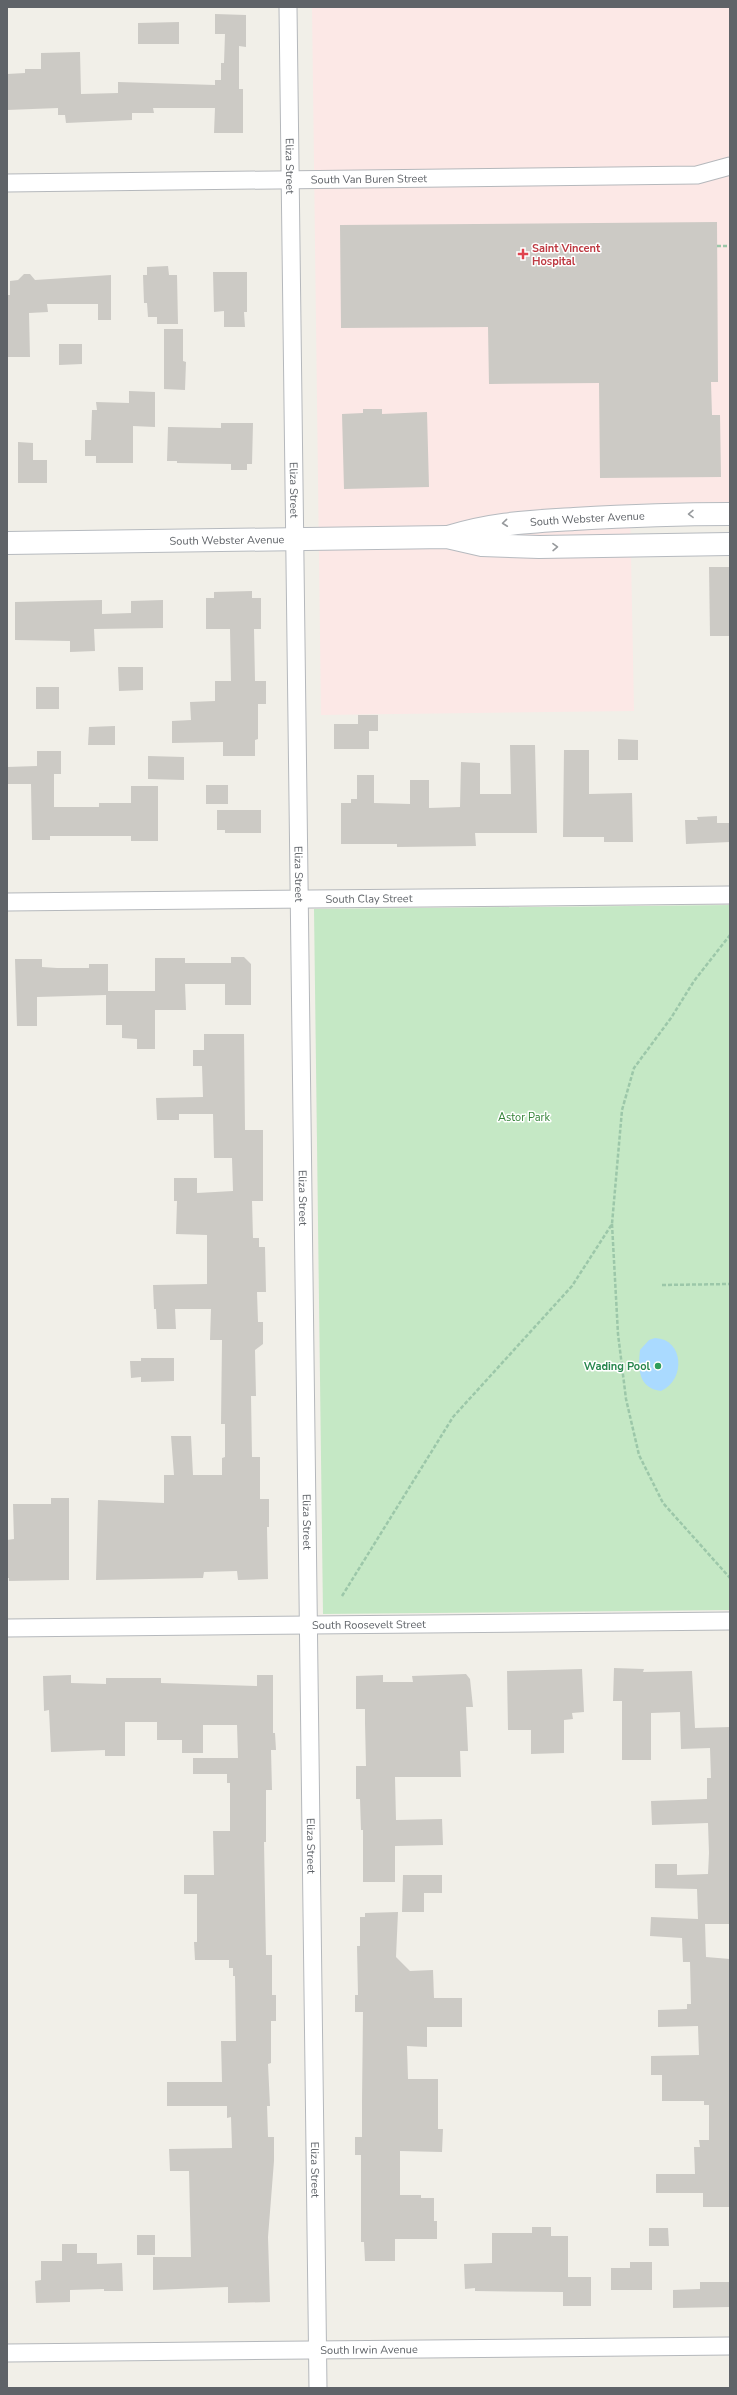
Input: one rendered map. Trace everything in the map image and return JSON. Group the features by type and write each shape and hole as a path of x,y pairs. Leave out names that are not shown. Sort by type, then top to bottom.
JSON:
{"main road":[{"name":"South Webster Avenue","path":"447,537 480,527 506,523 641,515 730,514"},
{"name":"South Webster Avenue","path":"7,543 447,537 482,545 517,546 730,544"}],"street":[{"name":"Eliza Street","path":"288,7 296,539 318,2388"},
{"name":"South Van Buren Street","path":"7,183 696,175 730,166"},
{"name":"South Clay Street","path":"7,902 730,895"},
{"name":"South Roosevelt Street","path":"7,1628 730,1621"},
{"name":"South Irwin Avenue","path":"7,2353 730,2346"}],"path":[{"path":"717,246 730,246"},
{"path":"730,935 694,981 671,1018 634,1068 622,1110 612,1224 618,1334 626,1398 639,1455 664,1503 730,1578"},
{"path":"342,1596 453,1417 572,1286 612,1224"},
{"path":"662,1285 730,1284"}],"shaded area":[{"name":"Saint Vincent Hospital","path":"312,7 730,7 730,502 630,504 634,711 321,715"}],"green space":[{"name":"Astor Park","path":"730,905 730,1610 323,1614 314,909"}],"water":[{"name":"Wading Pool","path":"655,1338 665,1340 672,1345 676,1352 678,1361 678,1370 675,1378 669,1386 661,1391 653,1389 644,1382 641,1376 639,1364 640,1350 649,1340"}],"building":[{"path":"215,14 246,15 246,47 239,46 239,89 243,89 243,133 214,133 215,108 153,108 154,113 132,113 132,120 66,123 65,115 58,115 58,108 7,110 7,74 25,73 25,69 41,69 41,53 80,52 81,94 118,93 118,82 215,85 215,80 221,80 221,63 224,63 225,34 215,34"},
{"path":"179,22 179,44 138,44 138,23"},
{"path":"717,222 718,382 711,382 712,415 720,415 721,477 600,478 599,383 489,384 488,327 341,328 340,225"},
{"path":"168,266 169,275 177,275 178,324 157,324 157,317 148,317 147,303 144,303 143,275 147,275 147,267"},
{"path":"213,272 247,272 247,312 244,312 245,327 224,327 224,311 214,312"},
{"path":"24,274 30,274 35,280 111,275 111,320 98,320 98,304 47,304 48,312 29,313 30,357 7,357 7,295 10,295 10,281 18,280"},
{"path":"164,329 183,329 183,361 186,362 185,390 164,389"},
{"path":"59,344 82,344 82,364 59,365"},
{"path":"129,391 155,392 155,427 133,426 133,463 96,463 96,456 85,456 85,440 91,440 92,410 97,410 96,402 129,403"},
{"path":"363,409 382,409 382,414 427,412 429,487 344,489 342,414 363,413"},
{"path":"221,423 253,423 252,464 247,464 247,470 231,470 231,464 177,463 177,461 167,461 168,427 221,428"},
{"path":"18,442 33,443 33,460 47,460 47,483 18,483"},
{"path":"709,567 730,567 730,636 710,636"},
{"path":"252,591 252,598 261,598 261,629 254,629 255,681 266,681 266,704 258,704 258,739 255,740 255,756 223,756 223,742 172,743 172,721 191,720 190,702 215,701 215,681 231,681 230,629 206,629 206,598 214,598 214,592"},
{"path":"102,600 102,614 131,613 131,601 163,600 163,628 94,629 95,651 70,652 70,641 15,640 15,602"},
{"path":"118,667 143,667 143,690 119,691"},
{"path":"36,687 59,687 59,709 36,709"},
{"path":"358,715 378,715 378,731 369,731 369,749 334,749 334,724 358,724"},
{"path":"115,726 115,745 88,745 89,727"},
{"path":"618,739 638,740 638,760 618,760"},
{"path":"510,745 535,745 537,833 475,833 476,846 397,847 397,844 341,844 341,803 351,803 351,799 357,799 357,775 374,775 374,803 410,804 410,780 429,780 429,808 460,807 461,762 480,763 480,794 511,794"},
{"path":"564,750 589,750 589,794 632,793 633,842 604,842 604,837 563,837"},
{"path":"37,751 61,751 61,774 54,774 54,807 99,807 99,803 131,803 131,786 158,786 158,841 131,841 131,836 50,836 50,840 32,840 31,784 7,784 7,767 37,766"},
{"path":"148,756 184,757 184,780 148,779"},
{"path":"206,785 228,785 228,804 206,804"},
{"path":"217,810 261,810 261,833 225,833 225,830 217,830"},
{"path":"717,816 717,823 730,823 730,842 686,844 685,820 698,820 697,817"},
{"path":"231,957 244,957 251,964 251,1005 225,1005 225,984 185,984 186,1010 155,1010 155,1049 137,1049 137,1039 122,1038 122,1025 106,1025 106,995 37,997 37,1026 17,1026 15,959 42,959 42,967 57,968 89,968 89,964 108,964 108,991 155,991 155,958 185,958 185,963 231,963"},
{"path":"204,1034 244,1034 245,1130 263,1130 263,1201 252,1201 253,1238 259,1238 259,1247 265,1247 266,1292 257,1292 258,1322 263,1322 263,1344 255,1350 256,1396 251,1396 252,1457 260,1457 260,1499 269,1499 269,1527 267,1527 268,1579 238,1580 237,1571 204,1572 203,1578 96,1580 98,1500 164,1503 164,1475 174,1475 171,1436 191,1436 193,1475 222,1475 222,1458 225,1457 225,1424 221,1424 222,1340 210,1340 211,1309 175,1309 176,1329 157,1329 153,1285 207,1284 207,1235 176,1234 177,1201 174,1201 174,1178 197,1178 197,1193 233,1191 232,1158 214,1158 213,1114 179,1114 179,1120 157,1120 156,1098 203,1097 202,1066 193,1066 193,1050 204,1050"},
{"path":"141,1358 174,1358 174,1381 141,1382 141,1377 131,1378 130,1361 141,1361"},
{"path":"51,1498 69,1498 69,1580 9,1581 9,1578 7,1578 7,1540 14,1539 13,1504 51,1504"},
{"path":"614,1668 644,1669 643,1672 692,1671 695,1728 730,1727 730,1924 705,1924 706,1957 730,1959 730,2207 703,2207 703,2193 656,2193 656,2174 695,2174 694,2147 700,2147 699,2140 709,2140 709,2105 704,2105 704,2101 662,2101 662,2075 651,2075 651,2056 699,2055 698,2026 658,2027 658,2010 687,2009 687,2004 691,2004 690,1962 683,1962 682,1938 650,1936 651,1917 698,1919 697,1889 655,1888 655,1864 677,1864 677,1875 708,1874 709,1853 708,1823 652,1825 651,1801 707,1799 707,1778 711,1778 710,1748 681,1749 680,1712 651,1713 651,1760 622,1760 622,1701 613,1701"},
{"path":"582,1669 584,1712 572,1713 573,1719 564,1720 564,1753 531,1754 531,1730 508,1730 507,1671"},
{"path":"466,1674 470,1679 473,1707 466,1707 468,1751 460,1751 461,1777 395,1777 396,1820 442,1819 443,1845 395,1846 395,1882 363,1882 363,1830 361,1830 360,1799 356,1799 356,1766 366,1766 365,1709 356,1709 356,1676 383,1675 383,1682 413,1682 412,1676"},
{"path":"71,1675 71,1683 106,1684 106,1678 161,1678 161,1683 257,1686 257,1675 273,1675 273,1733 275,1733 276,1750 271,1750 272,1790 266,1790 266,1842 264,1842 266,1955 272,1955 272,1995 276,1995 276,2021 271,2021 271,2063 268,2064 270,2106 267,2106 268,2137 274,2137 274,2161 268,2237 270,2302 228,2303 228,2287 153,2290 153,2257 191,2257 189,2171 170,2171 169,2149 232,2148 231,2117 227,2118 227,2106 167,2106 167,2082 222,2082 221,2041 236,2041 235,1976 233,1976 233,1968 229,1968 229,1960 195,1960 194,1942 197,1942 197,1894 184,1894 184,1875 214,1875 213,1831 230,1831 230,1783 227,1783 227,1774 193,1774 193,1758 238,1758 237,1725 203,1725 203,1753 182,1753 182,1740 157,1740 157,1722 125,1722 125,1756 105,1756 105,1750 51,1752 49,1710 44,1711 43,1676"},
{"path":"403,1875 442,1875 442,1893 424,1893 424,1912 402,1912"},
{"path":"398,1912 396,1957 410,1971 433,1970 434,1998 462,1998 462,2027 427,2027 427,2047 407,2046 408,2079 438,2079 438,2129 443,2129 442,2152 400,2151 400,2195 421,2195 421,2198 434,2198 434,2221 437,2221 437,2239 395,2239 395,2261 365,2261 364,2242 361,2242 361,2155 355,2155 355,2137 362,2137 363,2012 355,2012 355,1995 358,1995 357,1946 360,1946 360,1917 365,1917 365,1913"},
{"path":"532,2227 551,2227 551,2236 568,2236 568,2277 591,2277 591,2306 563,2306 563,2292 475,2291 475,2288 465,2289 464,2264 492,2263 492,2233 532,2233"},
{"path":"649,2228 668,2228 669,2246 649,2246"},
{"path":"137,2235 155,2235 155,2255 137,2255"},
{"path":"62,2244 77,2244 77,2253 97,2253 97,2264 122,2263 123,2291 104,2291 104,2289 70,2290 70,2302 36,2303 35,2281 41,2280 41,2261 62,2261"},
{"path":"630,2262 652,2262 652,2290 611,2290 611,2268 630,2268"},
{"path":"700,2282 730,2282 730,2307 673,2308 673,2290 700,2289"}],"place":[{"name":"Saint Vincent Hospital","path":"523,254"},
{"name":"Wading Pool","path":"658,1366"}]}
